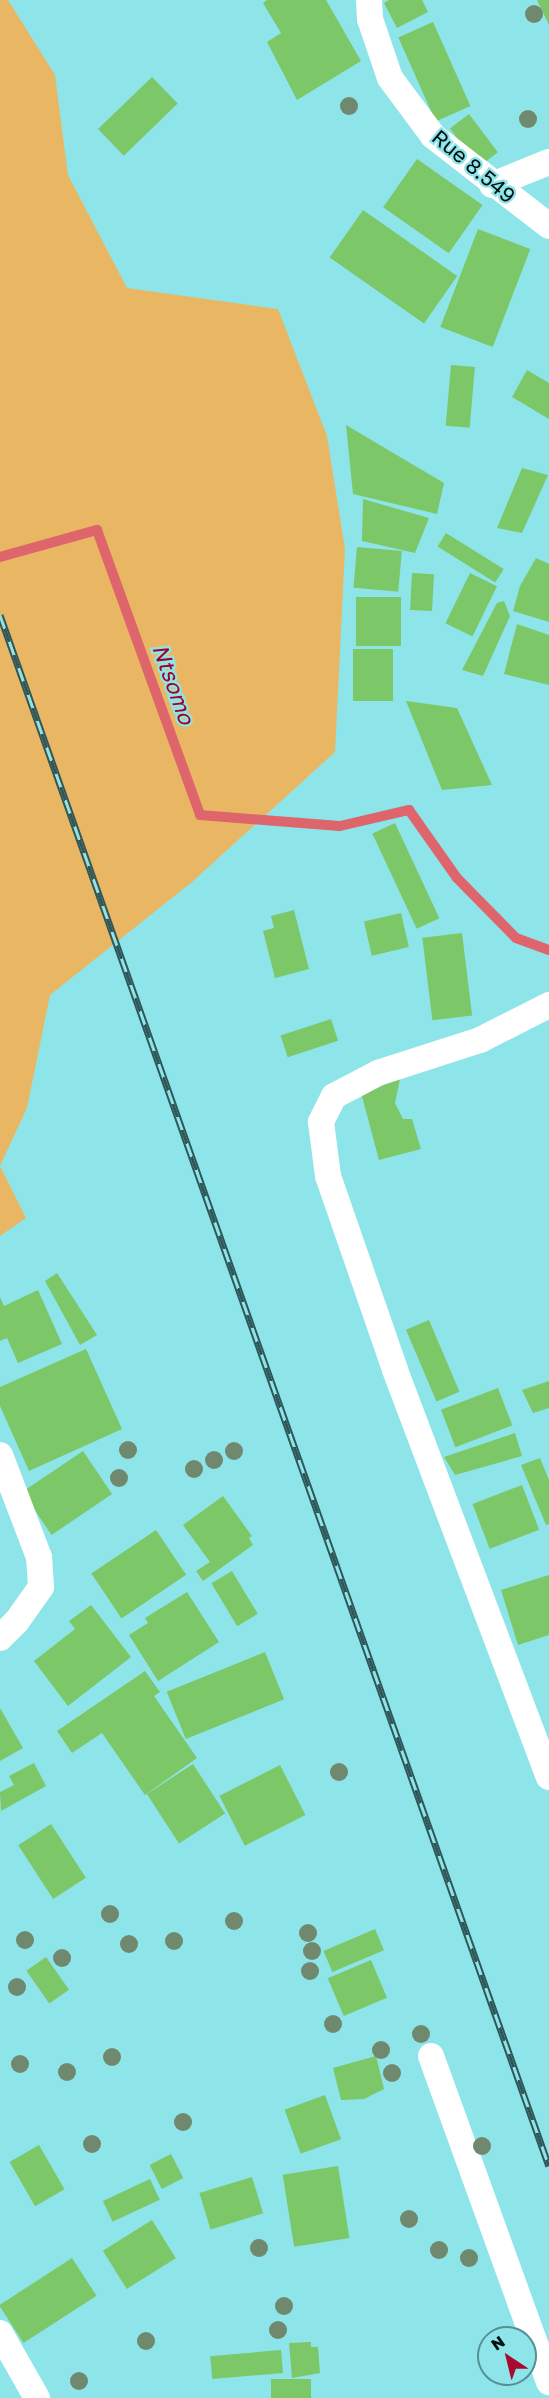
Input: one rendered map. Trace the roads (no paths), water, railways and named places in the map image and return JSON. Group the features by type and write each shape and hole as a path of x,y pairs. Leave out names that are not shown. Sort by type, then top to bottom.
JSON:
{"street":[{"name":"Rue 8.549","path":"369,0 370,19 390,78 433,136 492,185 549,226"},
{"path":"492,185 549,162"},
{"path":"549,1005 480,1040 378,1073 334,1096 321,1122 328,1176 395,1370 549,1777"},
{"path":"0,1455 39,1557 41,1587 18,1621 0,1638"},
{"path":"431,2056 549,2382"},
{"path":"0,2333 37,2398"}],"waterway":[{"name":"Ntsomo","path":"0,557 97,530 200,815 340,826 409,810 457,878 516,938 549,950"}],"railway":[{"path":"0,615 549,2166"}]}
